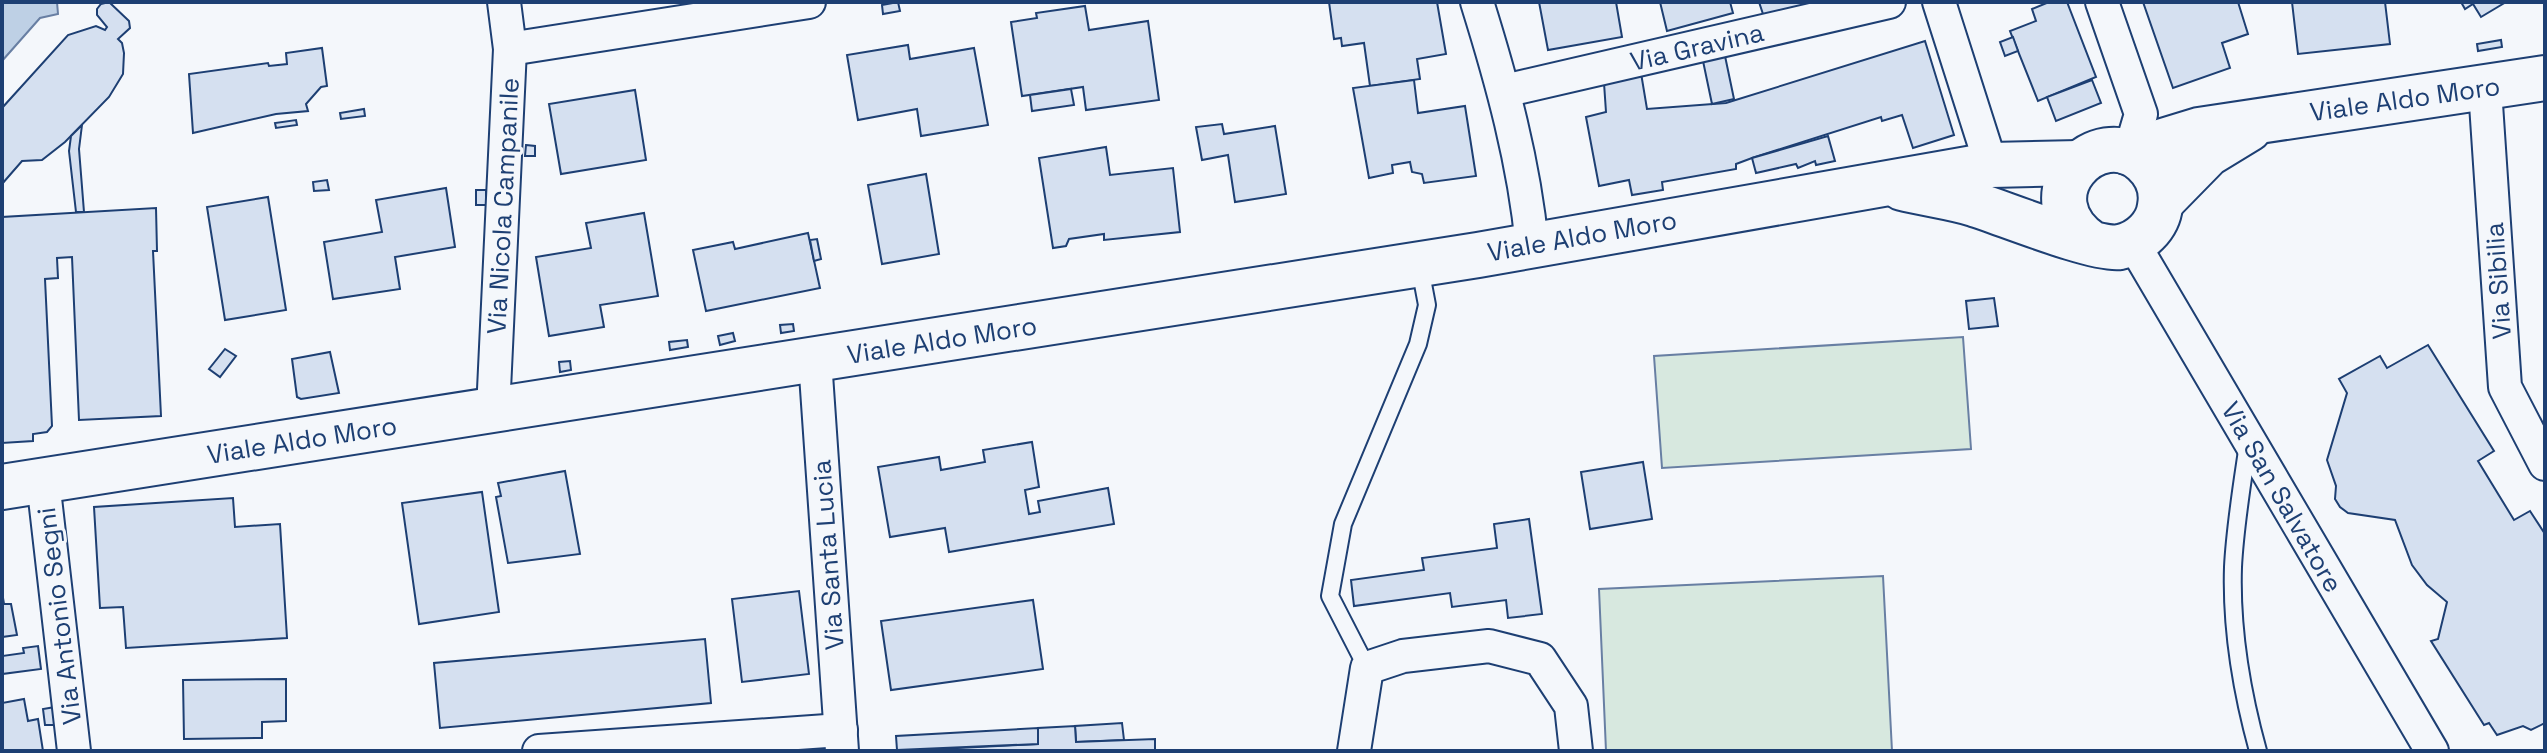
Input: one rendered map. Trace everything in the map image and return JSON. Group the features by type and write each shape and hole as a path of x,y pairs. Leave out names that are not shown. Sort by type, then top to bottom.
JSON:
{"main road":[{"name":"Viale Aldo Moro","path":"22,484 1419,264 1991,165 2079,163 2102,152 2128,152 2199,130 2545,78"},
{"name":"Viale Aldo Moro","path":"1880,183 1970,203 2112,243 2153,226 2161,202 2208,154 2265,120"},
{"path":"2128,152 2142,159 2153,171 2160,186 2161,202"},
{"path":"2079,163 2064,190 2064,206 2074,227 2112,243"}],"street":[{"name":"Via Nicola Campanile","path":"493,411 510,49 504,2"},
{"path":"510,49 809,2"},
{"path":"1477,2 1504,91 1528,203 1532,245"},
{"name":"Via Gravina","path":"1504,91 1889,2"},
{"path":"1939,2 1991,165"},
{"path":"2102,2 2141,114 2128,152"},
{"name":"Via Sibilia","path":"2485,89 2505,387 2545,464"},
{"name":"Via San Salvatore","path":"2112,243 2248,439 2432,751"},
{"name":"Via Santa Lucia","path":"815,360 842,740"},
{"name":"Via Antonio Segni","path":"22,484 74,751"},
{"path":"1354,751 1367,668 1403,656 1489,646 1540,659 1571,706 1576,751"},
{"path":"539,751 842,740"}],"lane":[{"path":"1367,668 1330,596 1343,524 1418,344 1427,305 1419,264"},
{"path":"2248,439 2233,569 2236,638 2249,719 2258,751"}],"shaded area":[{"path":"1963,337 1971,449 1662,468 1654,356"},
{"path":"1883,576 1892,751 1606,751 1599,589"}],"water":[{"path":"2,2 57,2 58,14 40,18 2,61"}],"building":[{"path":"109,2 129,21 130,28 118,39 124,53 123,74 109,97 65,142 42,160 22,161 2,184 2,108 68,35 96,26 105,30 107,27 97,15 97,9"},
{"path":"898,2 900,11 883,14 882,5"},
{"path":"1329,2 1437,2 1446,54 1417,59 1420,79 1370,86 1364,43 1342,46 1341,38 1334,39"},
{"path":"1539,2 1616,2 1622,37 1548,50"},
{"path":"1660,2 1730,2 1733,13 1667,31"},
{"path":"1759,2 1818,2 1764,17"},
{"path":"2049,2 2067,2 2096,77 2038,101 2010,31 2036,21 2032,9"},
{"path":"2143,2 2238,2 2248,34 2222,43 2230,68 2173,88"},
{"path":"2292,2 2385,2 2390,44 2298,54"},
{"path":"2461,2 2506,2 2481,17 2473,4 2465,9"},
{"path":"1085,6 1089,30 1148,21 1159,100 1086,110 1083,87 1022,96 1011,22 1037,18 1036,13"},
{"path":"2013,37 2018,51 2005,56 2000,42"},
{"path":"2501,40 2502,47 2478,51 2477,44"},
{"path":"1925,41 1954,135 1913,148 1902,115 1882,121 1881,117 1752,158 1736,164 1736,169 1662,182 1663,190 1632,195 1629,180 1599,186 1586,117 1606,112 1604,83 1641,73 1647,109 1726,103"},
{"path":"908,45 910,59 974,48 988,125 921,136 917,109 858,120 847,55"},
{"path":"322,48 327,86 321,87 306,104 308,111 276,114 193,133 189,74 268,63 269,66 287,64 286,53"},
{"path":"1725,56 1734,99 1712,104 1703,61"},
{"path":"1414,80 1418,113 1465,106 1476,176 1424,183 1422,174 1412,172 1410,162 1392,165 1393,173 1369,178 1353,88"},
{"path":"2092,80 2101,103 2056,121 2047,97"},
{"path":"1071,89 1074,105 1032,111 1030,95"},
{"path":"635,90 646,160 561,174 549,104"},
{"path":"364,109 365,116 341,119 340,113"},
{"path":"296,120 297,125 276,128 275,123"},
{"path":"1222,124 1224,134 1275,126 1286,194 1235,202 1228,155 1202,160 1196,127"},
{"path":"82,125 79,149 84,212 76,212 69,151 71,136"},
{"path":"1828,136 1835,161 1816,165 1815,161 1798,168 1796,164 1756,173 1752,158"},
{"path":"526,145 535,146 535,156 525,156"},
{"path":"1106,147 1110,175 1173,168 1180,232 1104,240 1104,234 1069,239 1066,246 1053,248 1039,158"},
{"path":"926,174 939,254 882,264 868,185"},
{"path":"327,180 329,190 314,191 313,182"},
{"path":"446,188 455,247 395,257 400,289 333,299 324,242 382,232 376,200"},
{"path":"476,190 486,190 486,205 476,205"},
{"path":"268,197 286,310 225,320 207,207"},
{"path":"156,208 157,251 153,251 161,416 79,420 72,257 57,258 58,278 45,279 52,426 47,432 33,434 33,441 2,443 2,217"},
{"path":"644,213 658,296 600,305 604,327 549,336 536,257 591,248 586,223"},
{"path":"808,233 820,288 706,311 693,250 733,242 735,249"},
{"path":"817,239 821,259 814,261 810,240"},
{"path":"1994,298 1998,326 1969,329 1966,301"},
{"path":"793,324 794,331 781,333 780,325"},
{"path":"733,333 735,341 720,345 718,336"},
{"path":"687,340 688,347 670,350 669,342"},
{"path":"2428,345 2494,451 2478,461 2514,520 2530,511 2545,534 2545,723 2531,730 2523,726 2497,735 2489,723 2484,725 2431,641 2438,639 2447,602 2427,585 2412,565 2395,520 2348,513 2335,499 2336,486 2327,460 2347,393 2339,379 2380,356 2387,368"},
{"path":"225,349 236,356 220,377 209,369"},
{"path":"330,352 339,393 297,397 292,359"},
{"path":"570,361 571,370 560,372 559,362"},
{"path":"1032,442 1039,487 1025,490 1029,514 1040,512 1038,501 1108,488 1114,524 949,552 945,528 890,537 878,467 939,457 941,470 985,462 983,450"},
{"path":"1643,462 1652,519 1590,529 1581,472"},
{"path":"565,471 580,554 508,563 496,497 501,496 498,483"},
{"path":"482,492 499,612 419,624 402,503"},
{"path":"233,498 235,527 280,524 287,638 126,648 123,607 100,608 94,507"},
{"path":"1529,519 1542,614 1508,618 1506,600 1452,607 1450,593 1354,606 1351,580 1424,570 1422,558 1497,548 1494,524"},
{"path":"799,591 809,674 742,682 732,599"},
{"path":"2,592 4,604 11,604 17,635 2,637"},
{"path":"1033,600 1043,669 891,690 881,621"},
{"path":"705,639 711,703 440,728 434,663"},
{"path":"38,646 41,669 2,674 2,656 24,653 23,648"},
{"path":"286,679 286,721 262,722 262,738 184,739 183,680"},
{"path":"24,699 28,721 38,719 43,751 2,751 2,703"},
{"path":"55,707 56,725 45,725 43,709"},
{"path":"1122,723 1124,740 1076,742 1075,726"},
{"path":"1075,726 1076,742 1155,739 1155,751 897,751 1038,744 1038,728"},
{"path":"1038,728 1038,744 897,750 896,736"}]}
